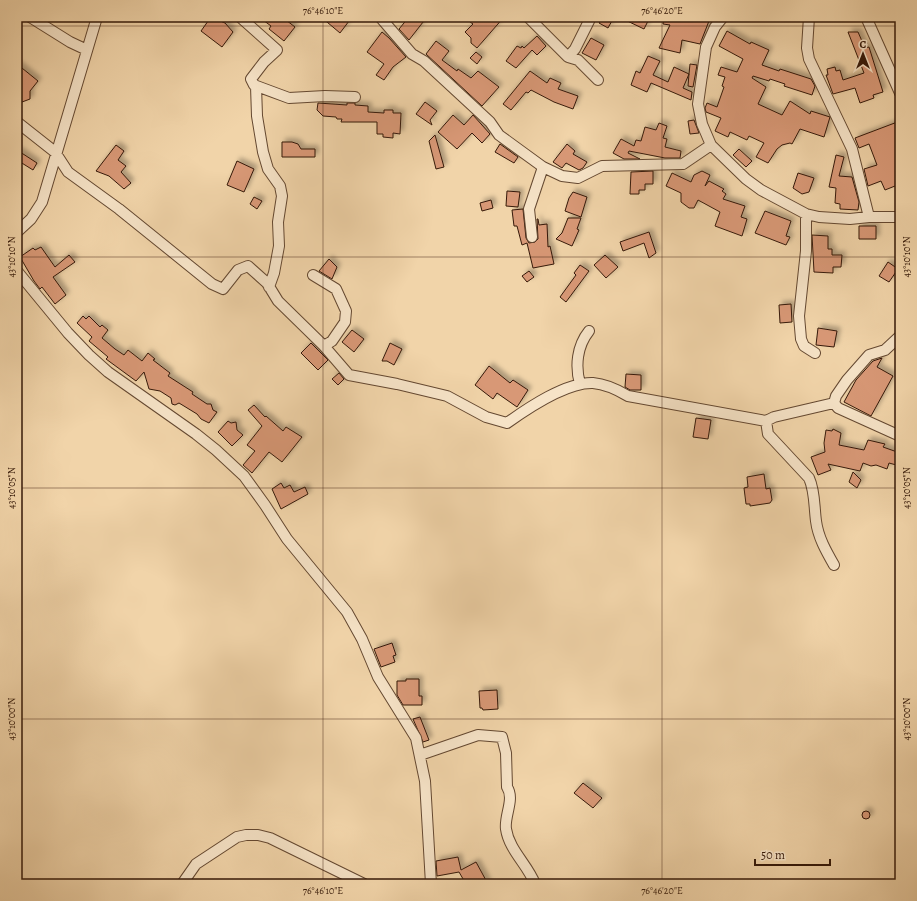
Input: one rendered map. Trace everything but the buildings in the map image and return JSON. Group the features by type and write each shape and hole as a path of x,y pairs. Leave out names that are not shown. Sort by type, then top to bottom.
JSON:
{"street":[{"path":"30,17 70,42 87,50"},
{"path":"17,232 31,219 42,202 55,152 97,17"},
{"path":"240,17 277,50 253,74 251,79 256,86 257,116 263,152 268,169 280,186 282,196 278,222 279,246 274,273 269,287"},
{"path":"380,17 412,54 424,61 490,122 499,135 543,167 562,176 578,178 602,166 683,164 710,145"},
{"path":"528,17 559,46 568,58 578,60 598,80"},
{"path":"568,58 575,49 591,17"},
{"path":"723,17 715,27 706,47 698,104 702,124 710,145 746,179 761,190 806,214 819,217 850,219 870,216 900,217"},
{"path":"809,17 809,59 852,149 870,216"},
{"path":"866,17 900,93"},
{"path":"256,86 289,98 325,96 355,97"},
{"path":"17,122 55,152 68,172 108,200 212,284 224,289 238,270 248,266 269,287 278,300 324,346 349,375 397,384 447,396 486,417 507,423 532,406 580,384 593,383 618,390 628,396 766,420 834,403"},
{"path":"532,238 529,209 534,189 543,167"},
{"path":"806,214 806,251 799,316 801,339 804,346 815,353"},
{"path":"17,271 88,355 108,372 196,434 244,476 266,505 287,540 347,612 362,639 378,677 416,738 420,755 428,814 431,884"},
{"path":"313,275 336,289 346,311 345,322 332,341 324,346"},
{"path":"580,384 578,375 579,350 589,331"},
{"path":"834,403 836,396 847,380 869,355 885,350 900,336"},
{"path":"834,403 838,408 900,436"},
{"path":"766,420 768,434 809,478 812,485 820,538 834,565"},
{"path":"420,755 478,735 502,737 506,753 507,787 510,791 509,808 505,820 506,832 535,884"},
{"path":"182,884 196,864 237,838 246,835 258,835 270,838 364,884"}]}
